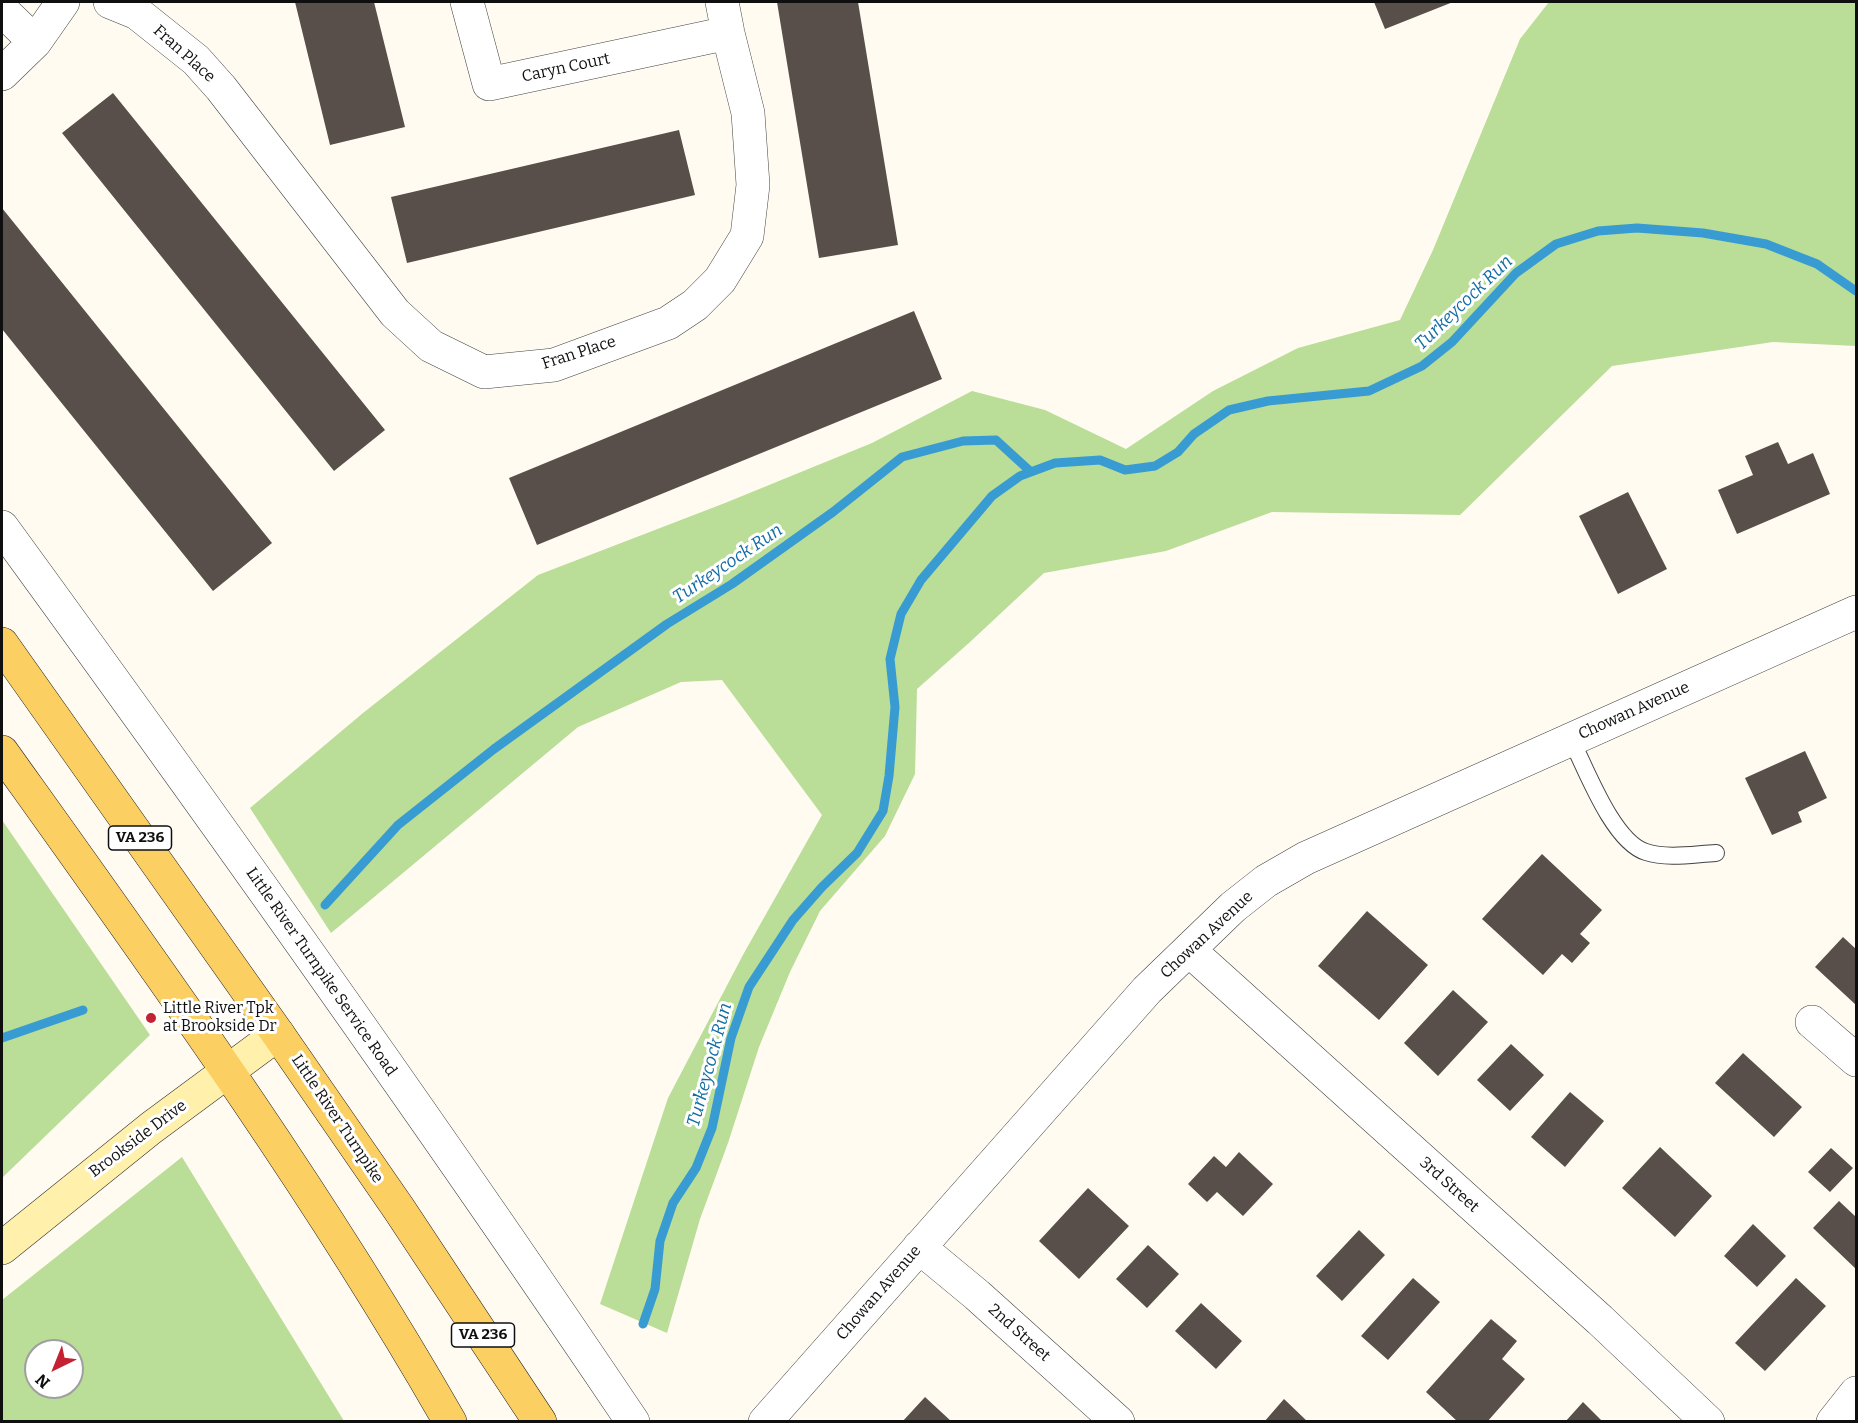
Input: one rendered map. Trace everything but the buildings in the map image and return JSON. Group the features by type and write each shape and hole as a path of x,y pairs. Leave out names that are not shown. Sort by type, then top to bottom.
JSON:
{"main road":[{"name":"Little River Turnpike","path":"2,644 278,1034 399,1209 540,1422"},
{"path":"2,752 228,1071 316,1201 404,1342 450,1422"}],"street":[{"path":"2,74 35,42 63,2"},
{"name":"Fran Place","path":"110,2 137,13 196,60 221,88 395,313 430,346 484,372 554,365 668,323 695,305 720,280 747,236 753,184 748,113 722,2"},
{"name":"Caryn Court","path":"467,2 489,84 728,33"},
{"path":"2,10 35,42"},
{"name":"Little River Turnpike Service Road","path":"2,527 234,847 530,1268 633,1422"},
{"name":"Chowan Avenue","path":"765,1422 1147,990 1233,907 1266,881 1305,858 1857,612"},
{"name":"3rd Street","path":"1189,950 1600,1320 1708,1422"},
{"path":"1812,1022 1857,1060"},
{"name":"Brookside Drive","path":"2,1248 96,1171 278,1034"},
{"name":"2nd Street","path":"919,1247 977,1295 1118,1422"},
{"path":"1833,1422 1857,1393"}],"lane":[{"path":"1571,739 1614,825 1630,844 1646,852 1670,856 1716,853"}],"green space":[{"path":"1549,2 1856,2 1856,346 1773,342 1612,366 1460,515 1272,512 1166,551 1044,573 917,689 915,774 885,836 820,911 790,972 759,1047 728,1143 700,1219 667,1333 600,1304 668,1098 744,953 822,815 722,680 681,682 578,727 331,933 250,808 363,713 538,575 872,443 972,391 1045,410 1126,449 1213,391 1298,348 1400,320 1433,250 1520,39"},
{"path":"2,820 150,1035 2,1178"},
{"path":"182,1157 344,1421 2,1421 2,1300"}],"waterway":[{"name":"Turkeycock Run","path":"643,1324 655,1289 660,1241 673,1203 696,1168 712,1128 731,1038 749,987 793,920 822,887 857,853 883,811 889,776 895,707 890,659 901,614 921,580 992,496 1020,476 1055,463 1100,460 1125,470 1155,466 1178,452 1194,434 1229,410 1268,401 1369,391 1422,366 1452,342 1516,273 1556,244 1598,231 1637,228 1703,233 1766,244 1817,264 1856,291"},
{"name":"Turkeycock Run","path":"325,905 398,825 494,749 667,624 732,584 833,512 902,457 963,441 996,440 1031,472"},
{"name":"Turkeycock Run","path":"2,1038 83,1010"}],"place":[{"name":"Little River Tpk at Brookside Dr","path":"151,1018"}]}
